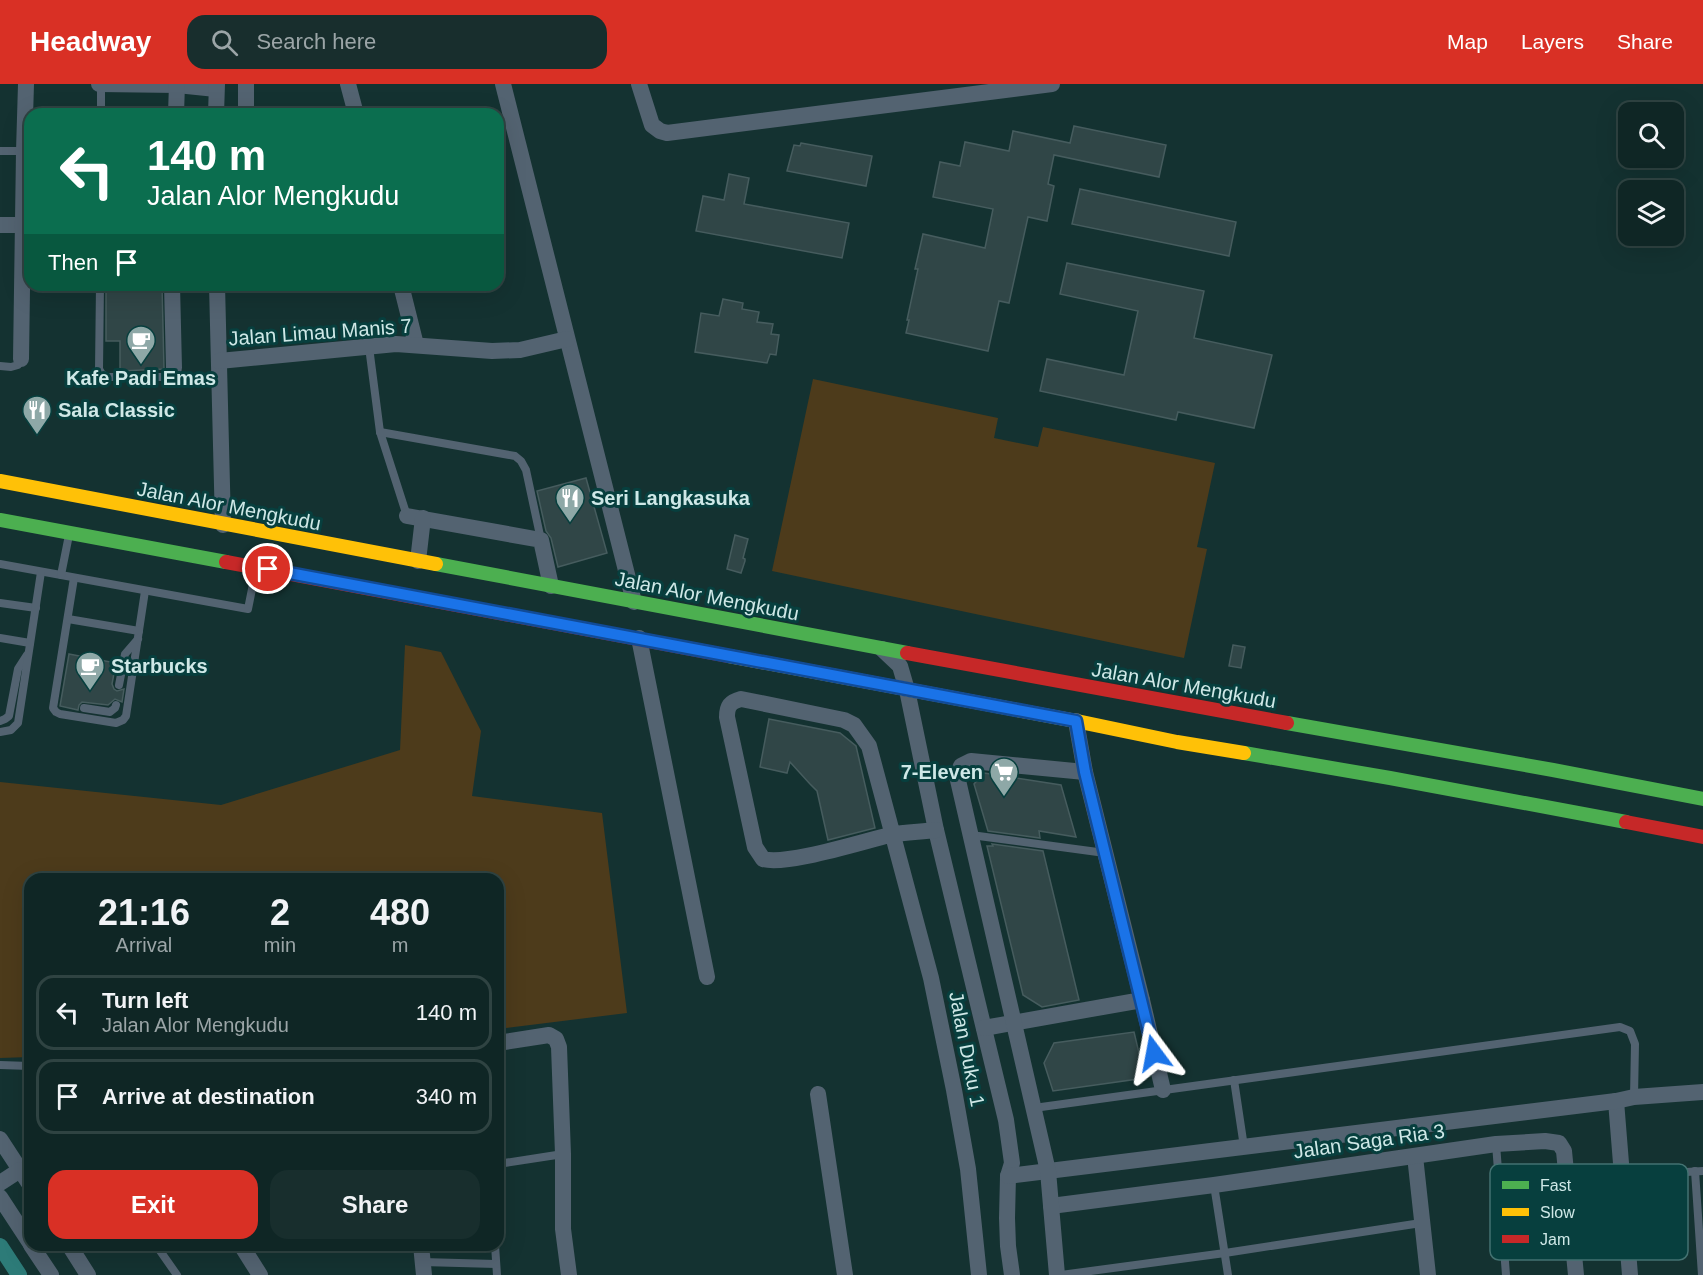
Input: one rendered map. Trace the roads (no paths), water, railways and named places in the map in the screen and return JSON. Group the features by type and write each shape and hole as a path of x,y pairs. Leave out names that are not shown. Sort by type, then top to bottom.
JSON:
{"main road":[{"name":"Jalan Alor Mengkudu","path":"0,481 882,649 1703,799"},
{"path":"0,520 70,534 257,558 639,638 908,690 1178,742 1390,778 1703,837"},
{"path":"257,558 254,538 266,533"}],"street":[{"path":"25,108 26,84"},
{"path":"100,84 217,86 216,108"},
{"path":"246,84 246,108"},
{"path":"348,84 354,108"},
{"path":"503,84 634,602"},
{"path":"639,84 652,125 667,134 942,95 1052,84"},
{"path":"176,108 177,85"},
{"path":"0,225 24,225"},
{"path":"21,359 24,279"},
{"path":"172,291 174,369"},
{"path":"217,291 223,525"},
{"path":"402,291 416,345"},
{"name":"Jalan Limau Manis 7","path":"219,361 396,344 492,351 520,350 567,339"},
{"path":"418,561 415,517 541,540 551,586"},
{"path":"639,638 707,977"},
{"path":"882,649 900,666 908,690 936,830 1011,1143 1012,1163 1008,1176 1007,1232 1012,1275"},
{"name":"Jalan Duku 1","path":"894,835 802,856 770,861 764,859 755,847 727,717 729,705 741,699 844,720 854,725 869,746 894,835 931,978 968,1169 979,1275"},
{"path":"1076,721 1085,772 1163,1090"},
{"path":"1059,1275 1048,1171 957,776 961,766 971,761 1085,772"},
{"path":"894,835 936,830"},
{"path":"984,1028 1142,1000"},
{"path":"504,1042 549,1035 556,1038 559,1047 563,1229 569,1275"},
{"path":"1008,1176 1634,1097 1703,1092"},
{"path":"818,1094 845,1275"},
{"path":"1616,1101 1621,1164"},
{"path":"0,1139 24,1170"},
{"name":"Jalan Saga Ria 3","path":"1051,1206 1496,1144 1545,1141 1559,1143 1564,1151 1565,1164"},
{"path":"1415,1156 1428,1275"},
{"path":"0,1183 24,1171"},
{"path":"0,1197 24,1233"},
{"path":"36,1251 51,1275"},
{"path":"73,1251 88,1275"},
{"path":"245,1251 260,1275"},
{"path":"422,1251 423,1269"},
{"name":"Jalan Saga Ria 3","path":"1575,1260 1576,1275"},
{"path":"1629,1260 1630,1275"}],"lane":[{"path":"100,84 101,108"},
{"path":"0,151 24,151"},
{"path":"100,291 99,369 102,374 107,377 163,377 174,369"},
{"path":"369,347 380,432 415,517"},
{"path":"0,366 18,365 21,359"},
{"path":"380,432 515,456 526,470 541,540"},
{"path":"61,575 70,534"},
{"path":"0,564 248,609 257,558"},
{"path":"0,732 11,730 18,723 41,572"},
{"path":"74,578 53,708 56,712 116,723 126,716 145,591"},
{"path":"0,603 36,608"},
{"path":"68,619 138,635"},
{"path":"119,685 125,654 138,635"},
{"path":"0,638 29,648"},
{"path":"0,721 9,716 18,669 29,648"},
{"path":"62,652 68,660"},
{"path":"84,708 110,712 116,705"},
{"path":"971,835 1105,853"},
{"path":"1034,1108 1620,1027 1630,1031 1635,1044 1634,1097"},
{"path":"0,1065 24,1066"},
{"path":"1234,1080 1244,1147"},
{"path":"1496,1144 1498,1164"},
{"path":"504,1163 563,1154"},
{"path":"1699,1171 1702,1275"},
{"path":"1214,1185 1228,1275"},
{"path":"1059,1275 1225,1253 1421,1223"},
{"path":"160,1251 177,1275"},
{"path":"495,1251 497,1275"},
{"path":"1505,1260 1506,1275"},
{"path":"423,1269 496,1264"}],"waterway":[{"path":"0,1246 19,1275"}],"place":[{"name":"Kafe Padi Emas","path":"141,366"},
{"name":"Sala Classic","path":"37,436"},
{"name":"Seri Langkasuka","path":"570,524"},
{"name":"Starbucks","path":"90,692"},
{"name":"7-Eleven","path":"1004,798"}]}
